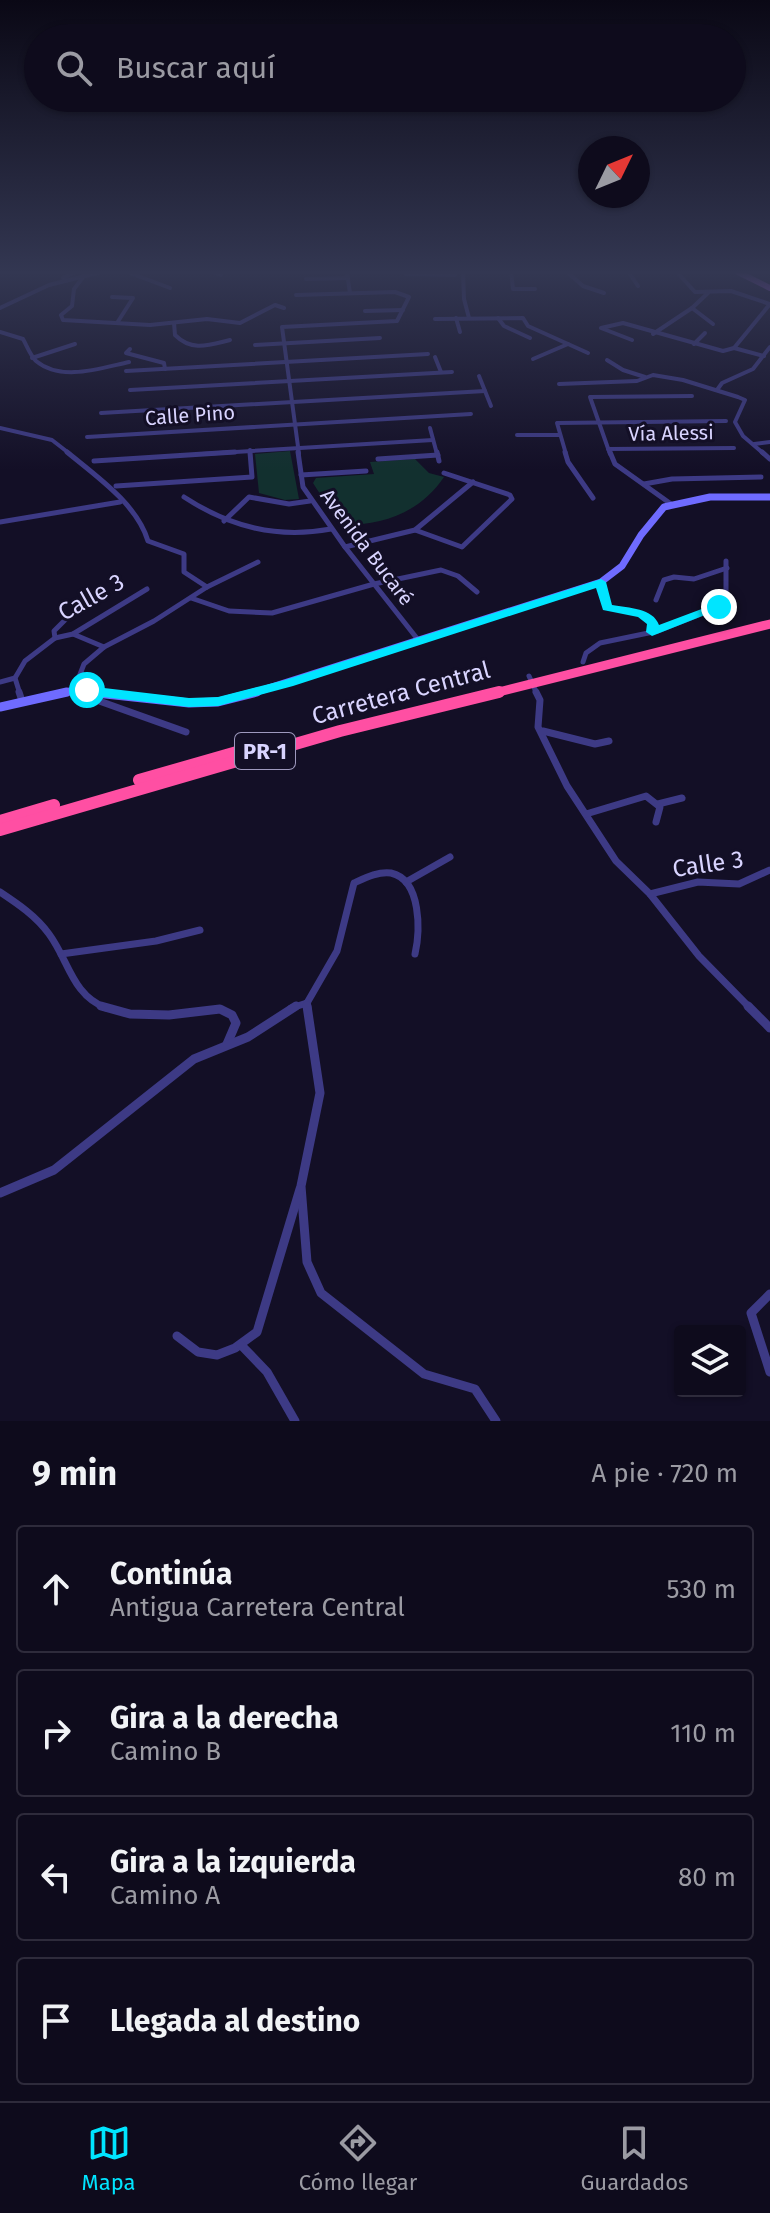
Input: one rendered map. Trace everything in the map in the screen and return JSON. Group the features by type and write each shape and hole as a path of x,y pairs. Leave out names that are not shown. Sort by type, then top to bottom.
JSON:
{"highway":[{"name":"Carretera Central","path":"0,830 230,761 583,662 770,617"},
{"name":"Carretera Central","path":"0,821 228,754 770,624"}],"street":[{"path":"17,337 23,339 32,358 49,368 66,371 129,362"},
{"path":"177,337 183,344 214,346 230,340"},
{"name":"Avenida Bucaré","path":"284,337 301,475 310,501 419,641"},
{"path":"553,337 588,353"},
{"path":"625,337 632,340"},
{"path":"667,337 723,351 734,348 764,356"},
{"path":"694,344 701,337"},
{"path":"734,348 743,337"},
{"path":"255,345 380,338"},
{"path":"32,358 75,344"},
{"path":"533,359 568,344"},
{"path":"214,346 217,354"},
{"path":"717,390 722,383 753,369 770,347"},
{"path":"130,349 126,353 164,363 165,369"},
{"path":"126,371 428,354"},
{"path":"435,357 441,372"},
{"path":"607,360 623,370 647,377"},
{"path":"174,369 174,387"},
{"path":"130,390 452,372"},
{"path":"559,384 637,381 653,375 717,390 745,400 735,422 743,436 770,459"},
{"path":"479,376 491,406"},
{"path":"101,413 485,391"},
{"path":"671,504 615,464 590,397 692,396"},
{"name":"Calle Pino","path":"87,437 471,414"},
{"path":"593,498 568,462 557,423 726,421"},
{"path":"0,428 52,440 101,480 143,525 148,541 181,551 184,554 184,572 207,587"},
{"path":"378,459 439,458 430,428"},
{"path":"517,435 560,435"},
{"path":"94,461 297,446 433,440"},
{"path":"753,444 770,442"},
{"name":"Vía Alessi","path":"608,449 734,448"},
{"path":"116,486 252,477 250,450"},
{"path":"301,475 366,471"},
{"path":"415,530 462,547 512,499 510,495 444,473"},
{"path":"644,484 672,479 761,477"},
{"path":"345,547 415,530 473,482"},
{"path":"184,497 209,516 285,536 331,529"},
{"path":"224,521 249,497 289,504 310,501"},
{"path":"0,707 74,690 189,703 218,702 289,683 601,582 622,566 658,511 671,504 710,497 770,497"},
{"path":"0,522 120,502"},
{"path":"74,690 84,664 104,647 207,587 258,562"},
{"path":"583,662 586,653 600,643 652,632 719,607 724,600 726,565 695,580 685,582 674,577 664,580 656,600"},
{"path":"191,598 229,611 272,613 374,584 441,570 458,576 477,592"},
{"path":"601,582 607,607 642,614 653,622 652,632"},
{"name":"Calle 3","path":"55,638 73,634 147,589"},
{"path":"0,682 15,678 25,661 55,638 54,631 66,619 98,601"},
{"path":"73,634 104,647"},
{"path":"15,678 22,701"},
{"path":"531,679 540,700 540,729 567,786 616,861 650,894 699,956 770,1028"},
{"path":"87,690 88,697 111,704 151,724 186,732"},
{"path":"540,729 548,735 595,744 609,741"},
{"path":"586,814 646,796 658,804 682,798"},
{"path":"656,822 658,804"},
{"path":"406,882 450,857"},
{"name":"Calle 3","path":"650,894 698,882 739,884 770,870"},
{"path":"177,1336 195,1354 215,1357 241,1345 257,1332 301,1186 320,1093 307,1003 337,951 354,883 385,872 402,876 422,924 415,954"},
{"path":"0,892 35,918 61,954 84,995 95,1003 114,1010 160,1016 220,1009 230,1012 237,1019 238,1026 226,1046"},
{"path":"61,954 156,941 200,930"},
{"path":"0,1193 24,1187 56,1172 194,1059 259,1031 290,1006 307,1003"},
{"path":"301,1186 307,1262 321,1293 424,1374 475,1389 496,1421"},
{"path":"770,1294 755,1307 751,1320 770,1372"},
{"path":"241,1345 267,1372 295,1421"}],"green space":[{"path":"290,451 299,499 285,500 259,493 255,454"},
{"path":"415,459 429,473 444,477 423,500 385,520 340,525 313,483 316,478 374,474 370,462"}],"route":[{"path":"87,690 189,703 218,702 289,683 601,582 607,607 629,610 650,618 655,626 652,632 719,607"}]}
